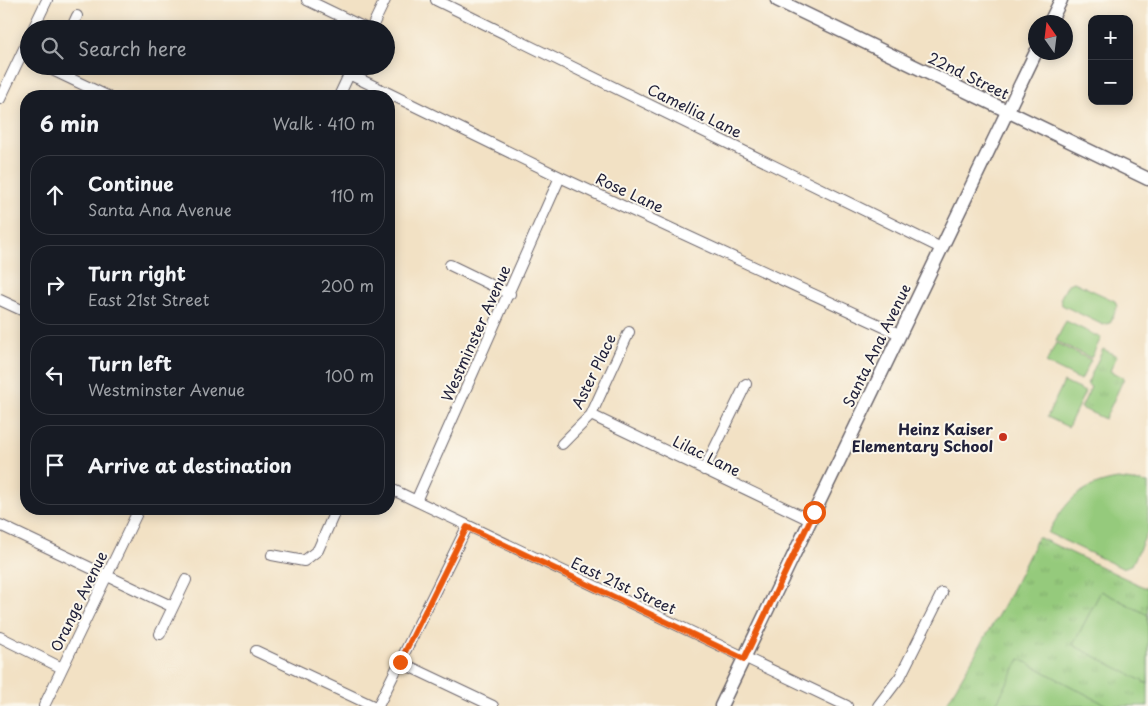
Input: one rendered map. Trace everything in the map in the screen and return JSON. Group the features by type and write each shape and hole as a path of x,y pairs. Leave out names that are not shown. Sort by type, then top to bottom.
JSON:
{"street":[{"path":"37,20 47,0"},
{"path":"307,0 348,20"},
{"path":"375,20 385,0"},
{"name":"Camellia Lane","path":"436,0 941,248"},
{"name":"22nd Street","path":"777,0 1148,179"},
{"path":"1054,15 1061,0"},
{"path":"76,20 78,16"},
{"name":"Santa Ana Avenue","path":"721,706 1032,60"},
{"path":"0,99 20,66"},
{"path":"65,75 95,90"},
{"path":"341,90 348,75"},
{"name":"Rose Lane","path":"361,75 390,90"},
{"name":"Rose Lane","path":"395,92 560,176 900,334"},
{"name":"Westminster Avenue","path":"416,501 510,294 560,176"},
{"path":"450,266 510,294"},
{"path":"0,300 20,309"},
{"name":"Aster Place","path":"562,444 591,416 629,332"},
{"path":"704,470 746,384"},
{"name":"Lilac Lane","path":"591,416 810,520"},
{"name":"East 21st Street","path":"395,491 744,659 847,706"},
{"name":"Orange Avenue","path":"44,706 137,515"},
{"path":"272,555 304,561 318,550 333,515"},
{"path":"0,525 173,607"},
{"path":"378,706 467,527"},
{"path":"160,634 186,580"},
{"path":"878,706 900,677 942,593"},
{"path":"0,637 62,668"},
{"path":"256,651 374,706"},
{"path":"400,662 493,706"}],"green space":[{"path":"1074,282 1115,301 1117,307 1110,323 1103,325 1062,305 1060,299 1068,284"},
{"path":"1066,321 1101,338 1091,358 1056,341"},
{"path":"1056,343 1091,360 1081,380 1046,363"},
{"path":"1103,349 1117,356 1110,371 1124,378 1105,419 1081,408 1091,387 1087,384"},
{"path":"1064,382 1085,392 1068,427 1047,417"},
{"path":"1118,479 1148,483 1148,531 1132,565 1122,568 1048,533 1061,512 1075,496 1094,485"},
{"path":"1038,537 1148,589 1148,706 945,706 1008,598"},
{"path":"1101,591 1148,615 1148,684 1073,645"},
{"path":"1020,659 1108,706 995,706"}],"place":[{"name":"Heinz Kaiser Elementary School","path":"1003,437"}],"route":[{"path":"400,662 467,527 744,659 814,512"}]}
